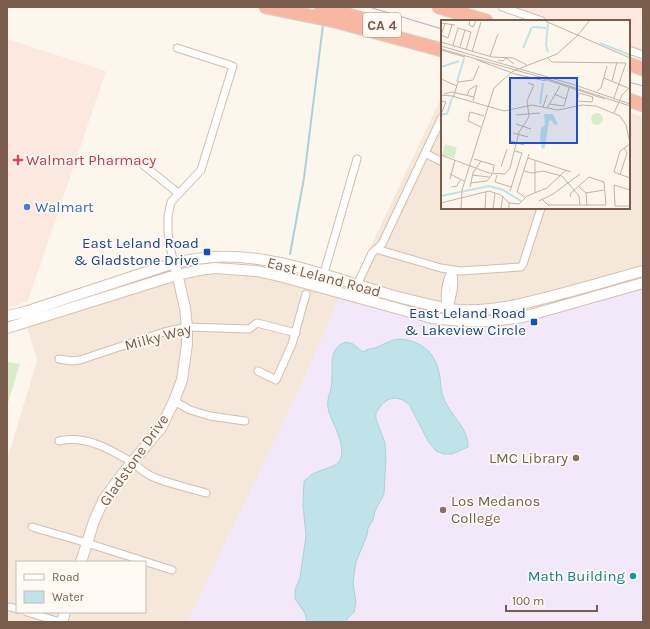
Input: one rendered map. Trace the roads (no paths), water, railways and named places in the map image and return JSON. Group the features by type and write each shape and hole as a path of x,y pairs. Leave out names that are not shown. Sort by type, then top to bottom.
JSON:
{"highway":[{"path":"266,7 335,21 441,50"},
{"name":"CA 4","path":"321,7 441,43"},
{"path":"440,7 483,20"},
{"path":"630,64 643,68"},
{"path":"630,100 643,105"}],"main road":[{"name":"East Leland Road","path":"7,316 25,312 174,263 201,258 234,257 271,262 437,307 461,310 491,310 518,306 643,271"},
{"name":"Gladstone Drive","path":"81,561 94,521 104,499 161,428 182,380 187,344 187,327 185,308 174,263"},
{"name":"East Leland Road","path":"7,328 177,275 215,268 257,271 432,318 462,321 492,321 523,317 643,283"}],"street":[{"path":"502,7 539,20"},
{"name":"Gladstone Drive","path":"174,263 170,248 168,216 171,202 201,170 233,66 176,48"},
{"path":"630,50 643,55"},
{"path":"357,285 372,253 382,244 441,119"},
{"path":"425,153 441,161"},
{"path":"320,287 357,159"},
{"path":"141,162 178,193"},
{"path":"376,249 441,268 460,271 521,267 524,264 541,209"},
{"path":"446,319 447,308 451,301 454,279 452,270"},
{"path":"258,371 276,380 296,333 306,294"},
{"name":"Milky Way","path":"59,359 72,361 80,360 164,332 187,327 249,329 257,324 296,333"},
{"path":"174,401 190,410 210,416 245,421"},
{"path":"59,441 69,439 93,443 114,451 152,476 206,493"},
{"path":"32,528 87,542 145,561"},
{"path":"146,561 172,570"},
{"path":"30,613 61,622"}],"water":[{"path":"399,339 415,342 432,355 438,369 444,398 448,407 466,434 468,447 452,454 444,454 436,451 428,441 409,404 396,398 389,399 382,404 376,413 376,419 385,443 386,458 384,494 368,528 367,535 356,562 353,582 356,603 354,612 346,622 307,622 305,613 295,599 295,590 300,578 306,536 303,505 304,481 314,473 337,464 341,457 342,450 328,405 332,382 333,355 339,345 346,342 353,344 363,352"}],"waterway":[{"path":"290,254 304,178 323,25"}],"tram line":[{"path":"369,7 441,29"},
{"path":"630,82 643,86"}],"place":[{"name":"Walmart Pharmacy","path":"18,160"},
{"name":"Walmart","path":"27,207"},
{"name":"East Leland Road & Gladstone Drive","path":"207,252"},
{"name":"East Leland Road & Lakeview Circle","path":"534,322"},
{"name":"LMC Library","path":"576,458"},
{"name":"Los Medanos College","path":"443,510"},
{"name":"Math Building","path":"633,576"}]}
